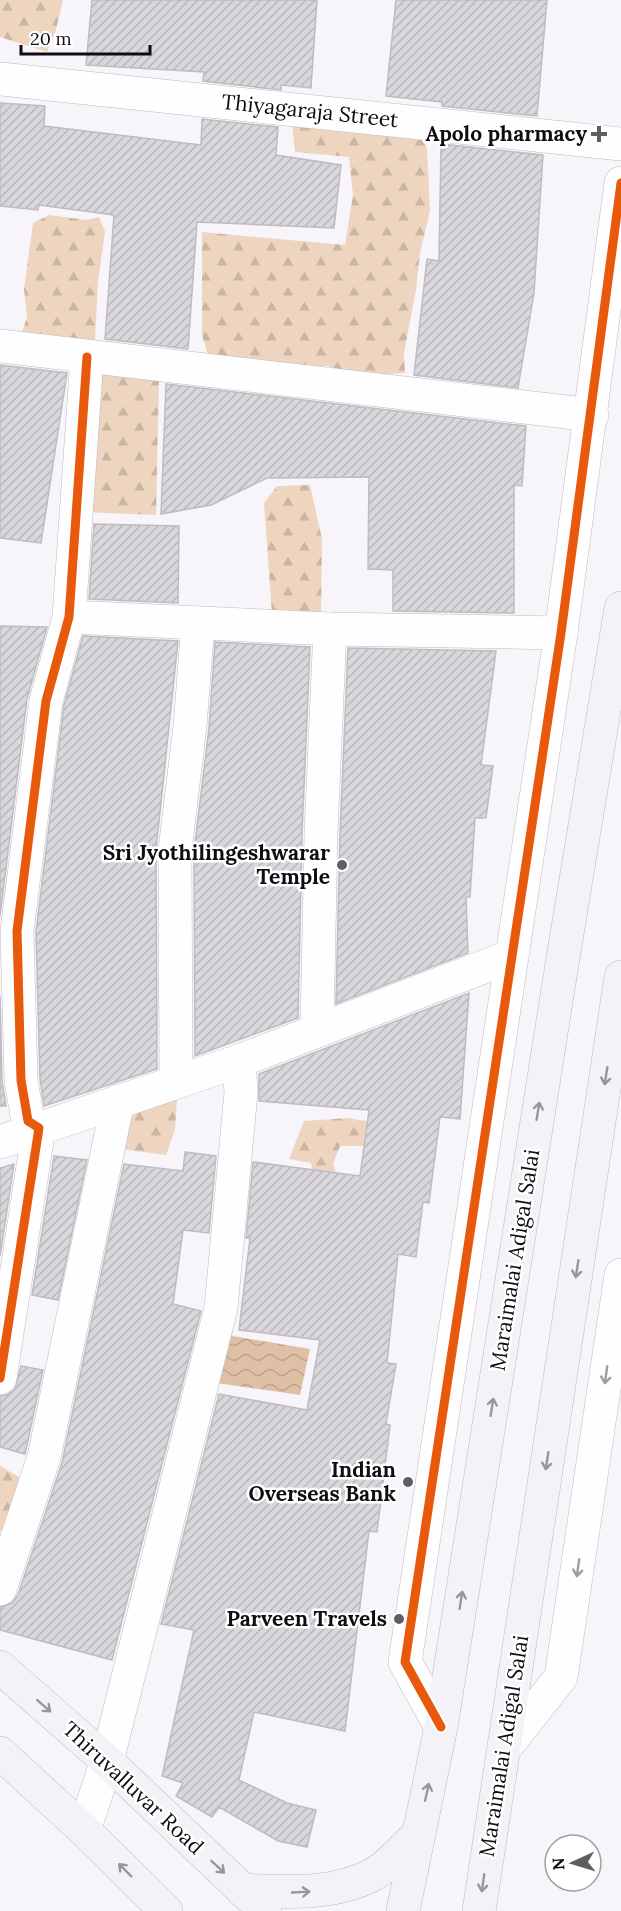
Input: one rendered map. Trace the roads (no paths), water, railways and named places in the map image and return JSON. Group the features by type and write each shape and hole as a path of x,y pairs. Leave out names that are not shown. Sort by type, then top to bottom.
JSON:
{"main road":[{"name":"Maraimalai Adigal Salai","path":"403,1911 441,1727 560,975 621,608"},
{"name":"Maraimalai Adigal Salai","path":"479,1911 621,976"},
{"name":"Thiruvalluvar Road","path":"0,1667 107,1761 254,1900"},
{"path":"0,1753 84,1830 166,1911"},
{"path":"254,1900 341,1887 375,1874 419,1834"}],"street":[{"name":"Thiyagaraja Street","path":"0,79 621,144"},
{"path":"441,1727 405,1662 561,633 592,415 621,183"},
{"path":"0,346 368,387 592,415"},
{"path":"39,1128 28,1121 21,1080 9,953 17,931 14,825 69,617 87,357"},
{"path":"69,617 330,628 561,633"},
{"path":"176,1082 175,850 190,726 198,623"},
{"path":"317,1029 321,833 330,628"},
{"path":"0,1142 239,1061 317,1029 512,956"},
{"path":"84,1830 107,1761 221,1308 241,1092 239,1061"},
{"path":"0,1589 44,1457 118,1101"},
{"path":"0,1378 39,1128"},
{"path":"504,1749 561,1677 621,1275"}],"water":[{"path":"221,1334 310,1349 300,1395 210,1382"}],"place":[{"name":"Apolo pharmacy","path":"599,134"},
{"name":"Sri Jyothilingeshwarar Temple","path":"342,865"},
{"name":"Indian Overseas Bank","path":"408,1482"},
{"name":"Parveen Travels","path":"399,1619"}]}
